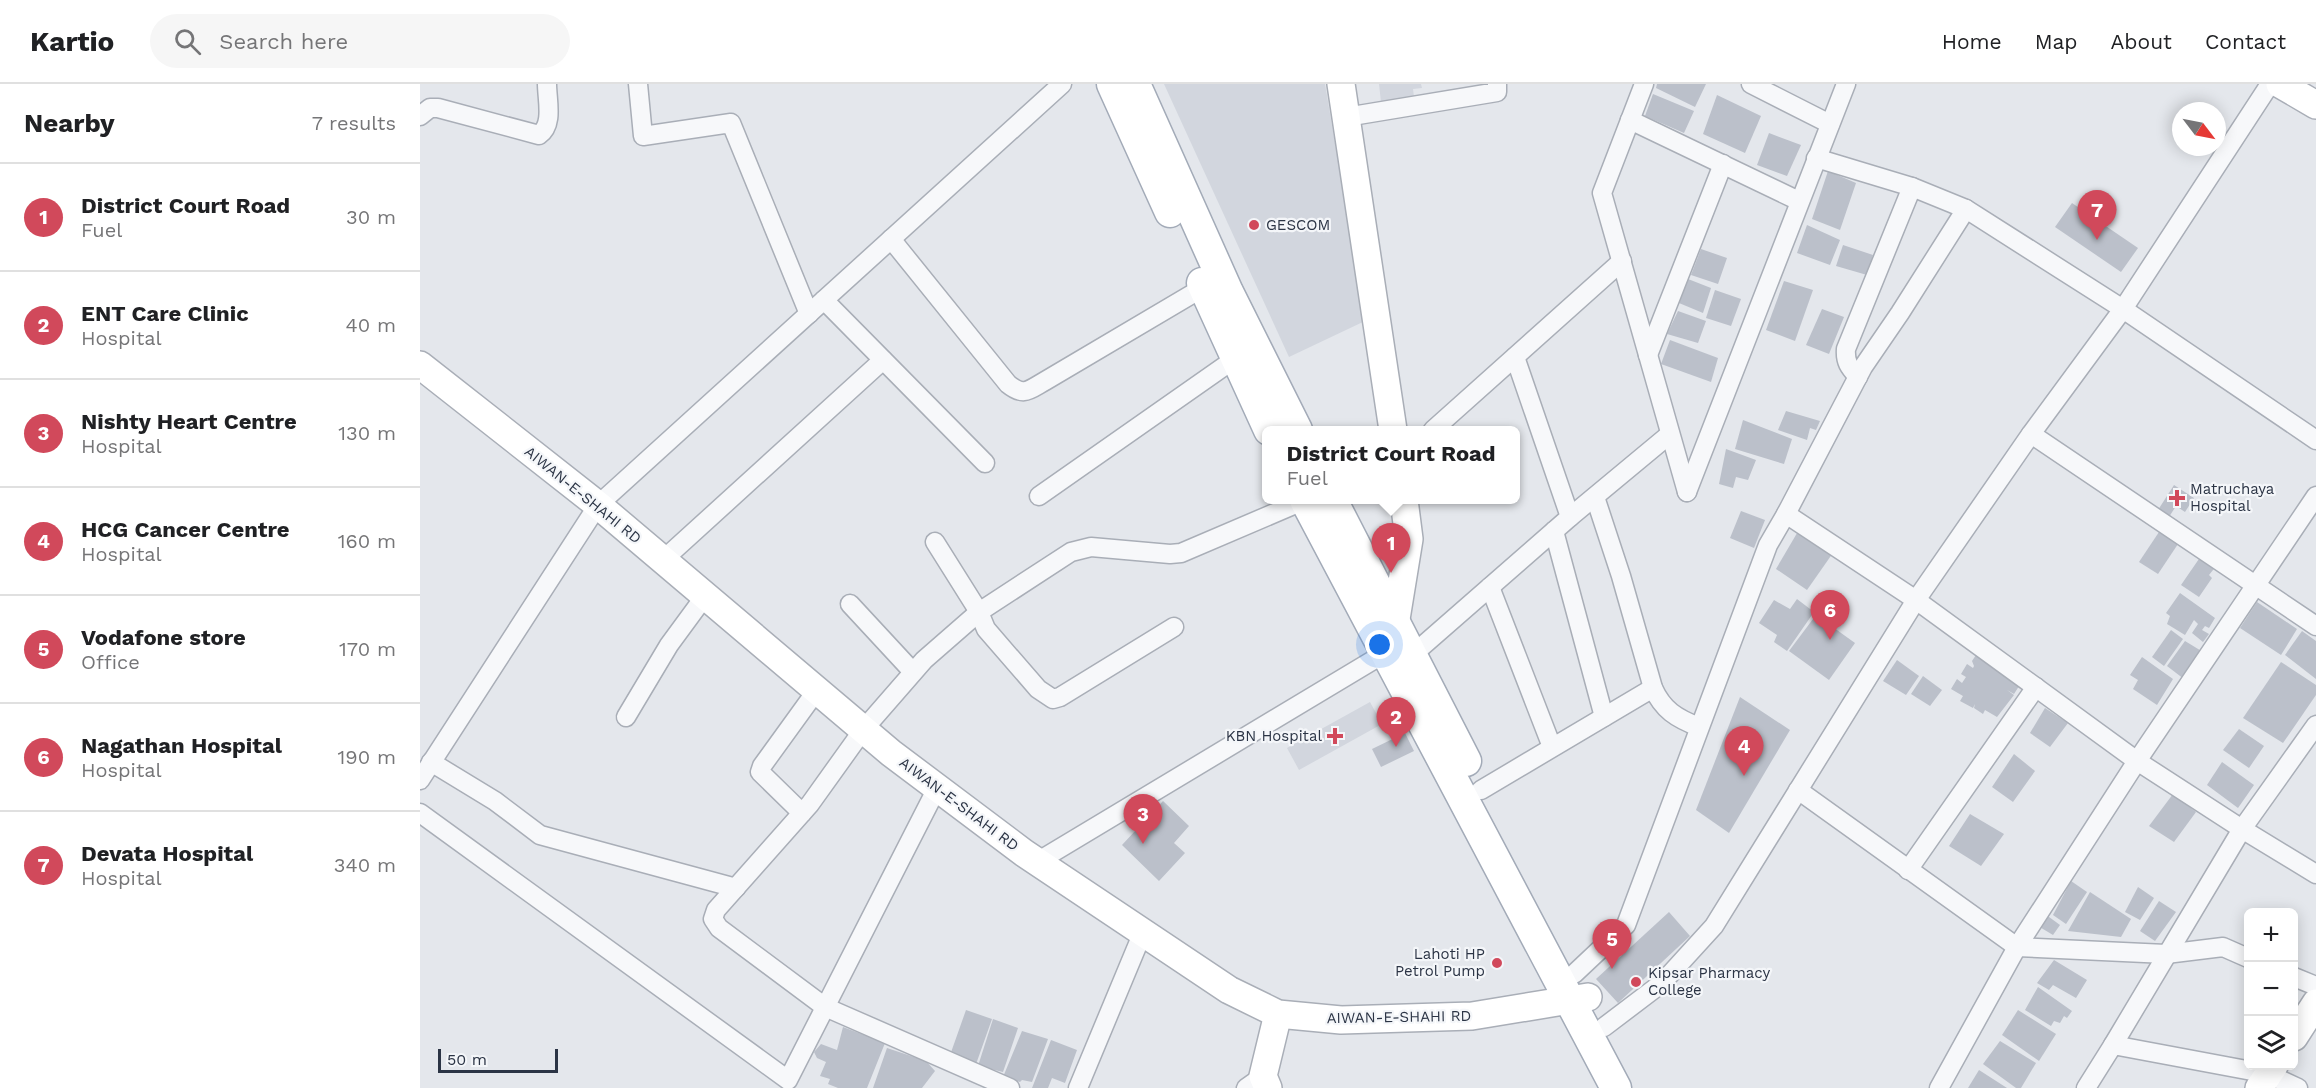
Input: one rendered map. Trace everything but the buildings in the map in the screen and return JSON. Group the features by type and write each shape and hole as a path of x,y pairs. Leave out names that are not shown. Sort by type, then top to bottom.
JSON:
{"main road":[{"path":"1112,84 1267,426"},
{"path":"1135,84 1228,292 1296,426"},
{"path":"1341,84 1392,426"},
{"path":"2280,84 2316,105"},
{"path":"2311,84 2316,87"},
{"name":"AIWAN-E-SHAHI RD","path":"420,366 598,505 863,730 937,788 1037,862 1229,990 1278,1014 1341,1020 1472,1016 1577,990"},
{"path":"1307,504 1480,790 1577,990 1616,1088"},
{"path":"1334,504 1395,625"},
{"path":"1405,504 1410,539 1395,625 1398,655 1577,990 1604,1027 1637,1088"},
{"path":"1259,1084 1278,1014"}],"street":[{"path":"420,116 430,108 438,108 539,135 545,131 548,122 547,84"},
{"path":"638,84 642,136 731,123 808,314"},
{"path":"420,780 598,505 1062,84"},
{"path":"1346,117 1497,92 1497,84"},
{"path":"1644,84 1602,193 1687,492 1846,84"},
{"path":"1751,84 1830,124"},
{"path":"1604,1027 1662,983 1713,926 1916,600 2031,434 2123,309 2270,84"},
{"path":"1630,120 1799,201"},
{"path":"1816,158 1912,187 1966,209 2123,309 2316,440"},
{"path":"1648,355 1723,164"},
{"path":"1858,377 1848,366 1845,358 1846,349 1912,187"},
{"path":"1577,990 1626,925 1768,545 1858,377 1966,209"},
{"path":"891,239 1016,391 1025,392 1045,381 1204,287"},
{"path":"1437,426 1622,261"},
{"path":"824,300 985,463"},
{"path":"1515,357 1570,517"},
{"path":"1039,496 1236,358"},
{"path":"663,560 883,360"},
{"path":"1037,862 1398,655 1490,587 1570,517 1671,434"},
{"path":"2031,434 2257,584 2316,626"},
{"path":"1595,496 1653,688 1659,700 1672,715 1699,727"},
{"path":"1939,1088 2017,947 2137,761 2316,496"},
{"path":"1010,1088 825,1007 719,928 713,919 717,910 802,813 863,730 913,672 933,650 980,612 1071,552 1091,547 1181,553 1296,504"},
{"path":"1786,514 1916,600 2137,761 2316,874"},
{"path":"1554,531 1604,717"},
{"path":"935,542 980,612 986,629 1038,689 1053,699 1060,698 1174,627"},
{"path":"1490,587 1552,747"},
{"path":"626,717 665,650 705,596"},
{"path":"849,604 913,672"},
{"path":"1908,870 2036,687"},
{"path":"1480,790 1653,688"},
{"path":"802,813 760,772 817,690"},
{"path":"2086,1088 2242,829 2316,725"},
{"path":"431,762 495,801 540,835 736,888"},
{"path":"420,813 788,1080 937,788"},
{"path":"1798,790 2017,947 2166,954 2223,947 2244,956"},
{"path":"1078,1088 1143,932"},
{"path":"2298,979 2316,986"},
{"path":"2113,1045 2267,1076 2298,1088"}],"shaded area":[{"path":"1164,84 1325,84 1365,321 1289,357"},
{"path":"1379,84 1421,84 1422,88 1413,89 1414,97 1381,102"},
{"name":"KBN Hospital","path":"1370,702 1382,724 1299,770 1287,748"}],"place":[{"name":"GESCOM","path":"1254,225"},
{"name":"Devata Hospital","path":"2097,240"},
{"name":"Matruchaya Hospital","path":"2177,498"},
{"name":"District Court Road","path":"1391,573"},
{"name":"Nagathan Hospital","path":"1830,640"},
{"name":"KBN Hospital","path":"1335,736"},
{"name":"ENT Care Clinic","path":"1396,747"},
{"name":"HCG Cancer Centre","path":"1744,776"},
{"name":"Nishty Heart Centre","path":"1143,844"},
{"name":"Lahoti HP Petrol Pump","path":"1497,963"},
{"name":"Vodafone store","path":"1612,969"},
{"name":"Kipsar Pharmacy College","path":"1636,982"}]}
